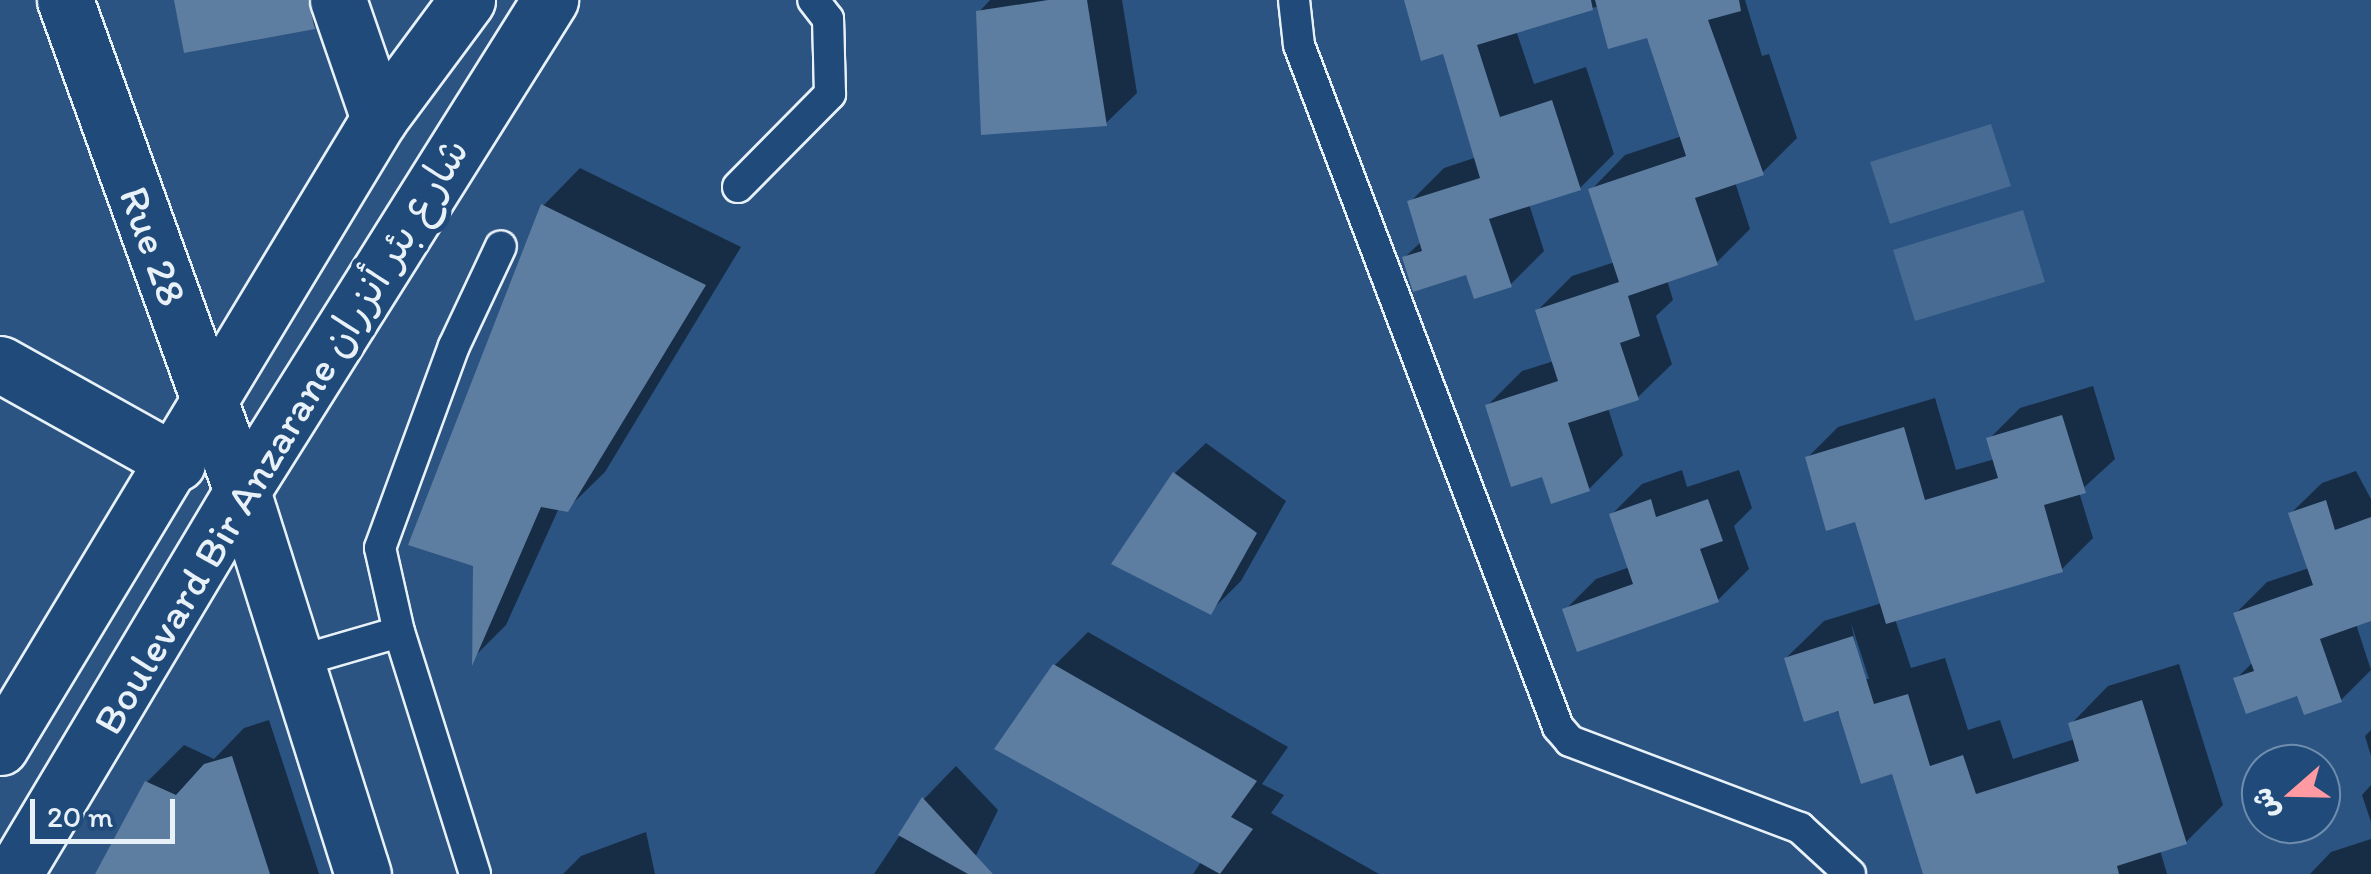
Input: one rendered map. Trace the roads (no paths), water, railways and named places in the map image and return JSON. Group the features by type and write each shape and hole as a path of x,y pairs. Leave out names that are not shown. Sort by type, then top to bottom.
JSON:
{"main road":[{"name":"Rue 28","path":"65,0 242,491 364,874"},
{"path":"338,0 379,119"},
{"name":"Boulevard Bir Anzarane شارع بئر أنزران","path":"0,747 178,463 379,119 468,0"},
{"name":"Boulevard Bir Anzarane شارع بئر أنزران","path":"14,874 242,491 550,0"},
{"path":"0,364 178,463"}],"lane":[{"path":"738,187 830,94 828,19 813,0"},
{"path":"1294,0 1298,45 1558,727 1570,741 1800,828 1850,874"},
{"path":"476,874 398,632 380,548 454,346 501,246"},
{"path":"296,662 398,632"}]}
